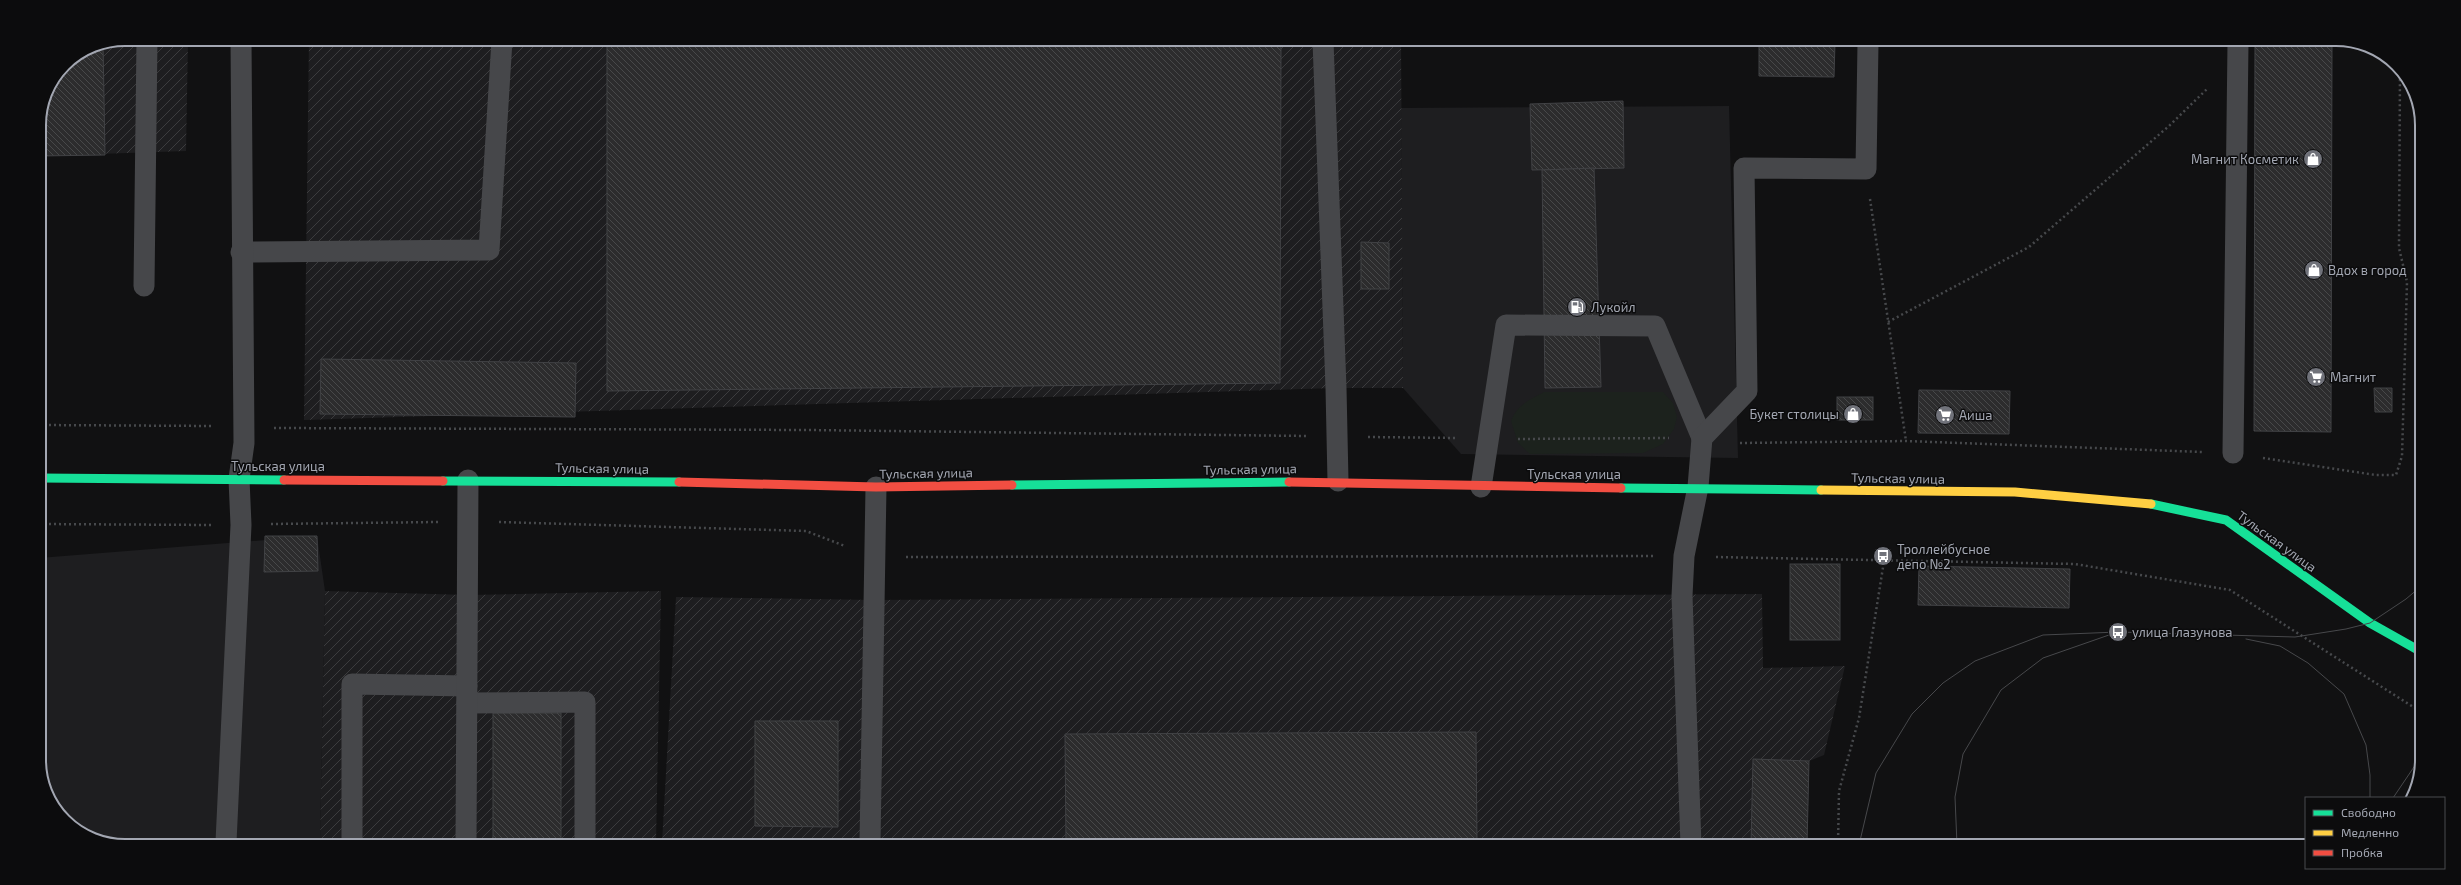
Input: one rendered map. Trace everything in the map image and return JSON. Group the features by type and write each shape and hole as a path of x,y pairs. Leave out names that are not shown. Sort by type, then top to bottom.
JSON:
{"main road":[{"name":"Тульская улица","path":"46,478 751,483 876,487 1338,481 1481,487 1698,487 2015,492 2143,502 2226,520 2370,624 2415,648"}],"lane":[{"path":"144,286 147,46"},
{"path":"226,839 241,525 239,479 243,428 241,46"},
{"path":"241,252 489,250 502,46"},
{"path":"1323,46 1338,481"},
{"path":"1702,438 1747,391 1744,168 1866,169 1868,46"},
{"path":"2233,453 2238,51"},
{"path":"1481,487 1506,325 1655,326 1702,438 1698,487 1684,556 1682,596 1690,839"},
{"path":"466,839 468,480"},
{"path":"870,839 876,487"},
{"path":"352,839 352,684 585,702 585,839"}],"path":[{"path":"1888,322 2029,247 2169,126 2238,51"},
{"path":"46,425 243,428 799,430 1489,439 1702,438 1730,443 1906,441 2233,453 2376,475 2396,475 2402,456 2407,282 2399,248 2400,79"},
{"path":"1866,169 1906,441"},
{"path":"46,524 241,525 467,521 806,531 874,557 1684,556 2075,564 2230,590 2415,708"},
{"path":"1838,839 1840,791 1858,718 1884,561"}],"shaded area":[{"path":"120,46 188,46 186,151 46,156 47,115 54,90 59,81 77,62 100,50"},
{"path":"309,46 1401,46 1403,388 1336,388 304,420"},
{"path":"1729,106 1738,458 1461,454 1403,388 1401,108"},
{"path":"1544,392 1663,392 1673,403 1677,417 1674,429 1663,444 1643,453 1530,454 1518,443 1511,421 1520,407"},
{"path":"317,536 325,591 320,839 125,839 100,835 90,831 69,816 62,808 52,790 46,765 46,557"},
{"path":"325,591 468,595 661,591 656,839 320,839"},
{"path":"1762,594 1763,668 1845,666 1824,755 1809,761 1807,839 662,839 676,597 874,600"}],"building":[{"path":"607,46 1281,46 1280,383 607,391"},
{"path":"1759,46 1835,46 1834,77 1759,76"},
{"path":"2255,46 2332,46 2331,432 2254,431"},
{"path":"103,49 105,155 46,156 47,115 54,90 59,81 77,62"},
{"path":"1623,101 1624,168 1532,170 1530,104"},
{"path":"1594,168 1601,387 1545,388 1542,170"},
{"path":"1361,242 1389,243 1389,289 1361,289"},
{"path":"321,359 576,363 575,417 320,414"},
{"path":"2374,388 2392,388 2392,412 2375,412"},
{"path":"1919,390 2010,391 2009,434 1918,433"},
{"path":"1837,397 1873,397 1873,420 1837,420"},
{"path":"265,536 317,536 318,571 264,572"},
{"path":"1790,564 1840,564 1840,640 1790,640"},
{"path":"1919,566 2070,569 2069,608 1918,605"},
{"path":"493,713 561,713 561,839 493,839"},
{"path":"755,721 838,721 838,827 755,826"},
{"path":"1476,732 1477,839 1066,839 1065,734"},
{"path":"1753,759 1809,761 1807,839 1751,839"}],"tram line":[{"path":"1860,839 1876,773 1912,714 1943,683 1975,661 2043,635 2118,632 2295,637 2346,629 2370,623 2415,591"},
{"path":"1957,839 1955,797 1963,754 2001,690 2043,658 2109,635"},
{"path":"2246,639 2280,646 2308,663 2344,694 2366,745 2370,775 2370,797"},
{"path":"2394,797 2414,766"}],"traffic: fast":[{"path":"46,478 284,480"},
{"path":"443,481 679,482"},
{"path":"1012,485 1289,482"},
{"path":"1621,488 1821,490"},
{"path":"2151,504 2226,520 2370,623 2415,648"}],"traffic: slow":[{"path":"1821,490 2015,492 2151,504"}],"traffic: jam":[{"path":"284,480 443,481"},
{"path":"679,482 876,487 1012,485"},
{"path":"1289,482 1621,488"}],"place":[{"name":"Магнит Косметик","path":"2313,159"},
{"name":"Вдох в город","path":"2314,270"},
{"name":"Лукойл","path":"1577,307"},
{"name":"Магнит","path":"2316,377"},
{"name":"Букет столицы","path":"1853,414"},
{"name":"Аиша","path":"1945,415"},
{"name":"Троллейбусное депо №2","path":"1883,556"},
{"name":"улица Глазунова","path":"2118,632"}]}
